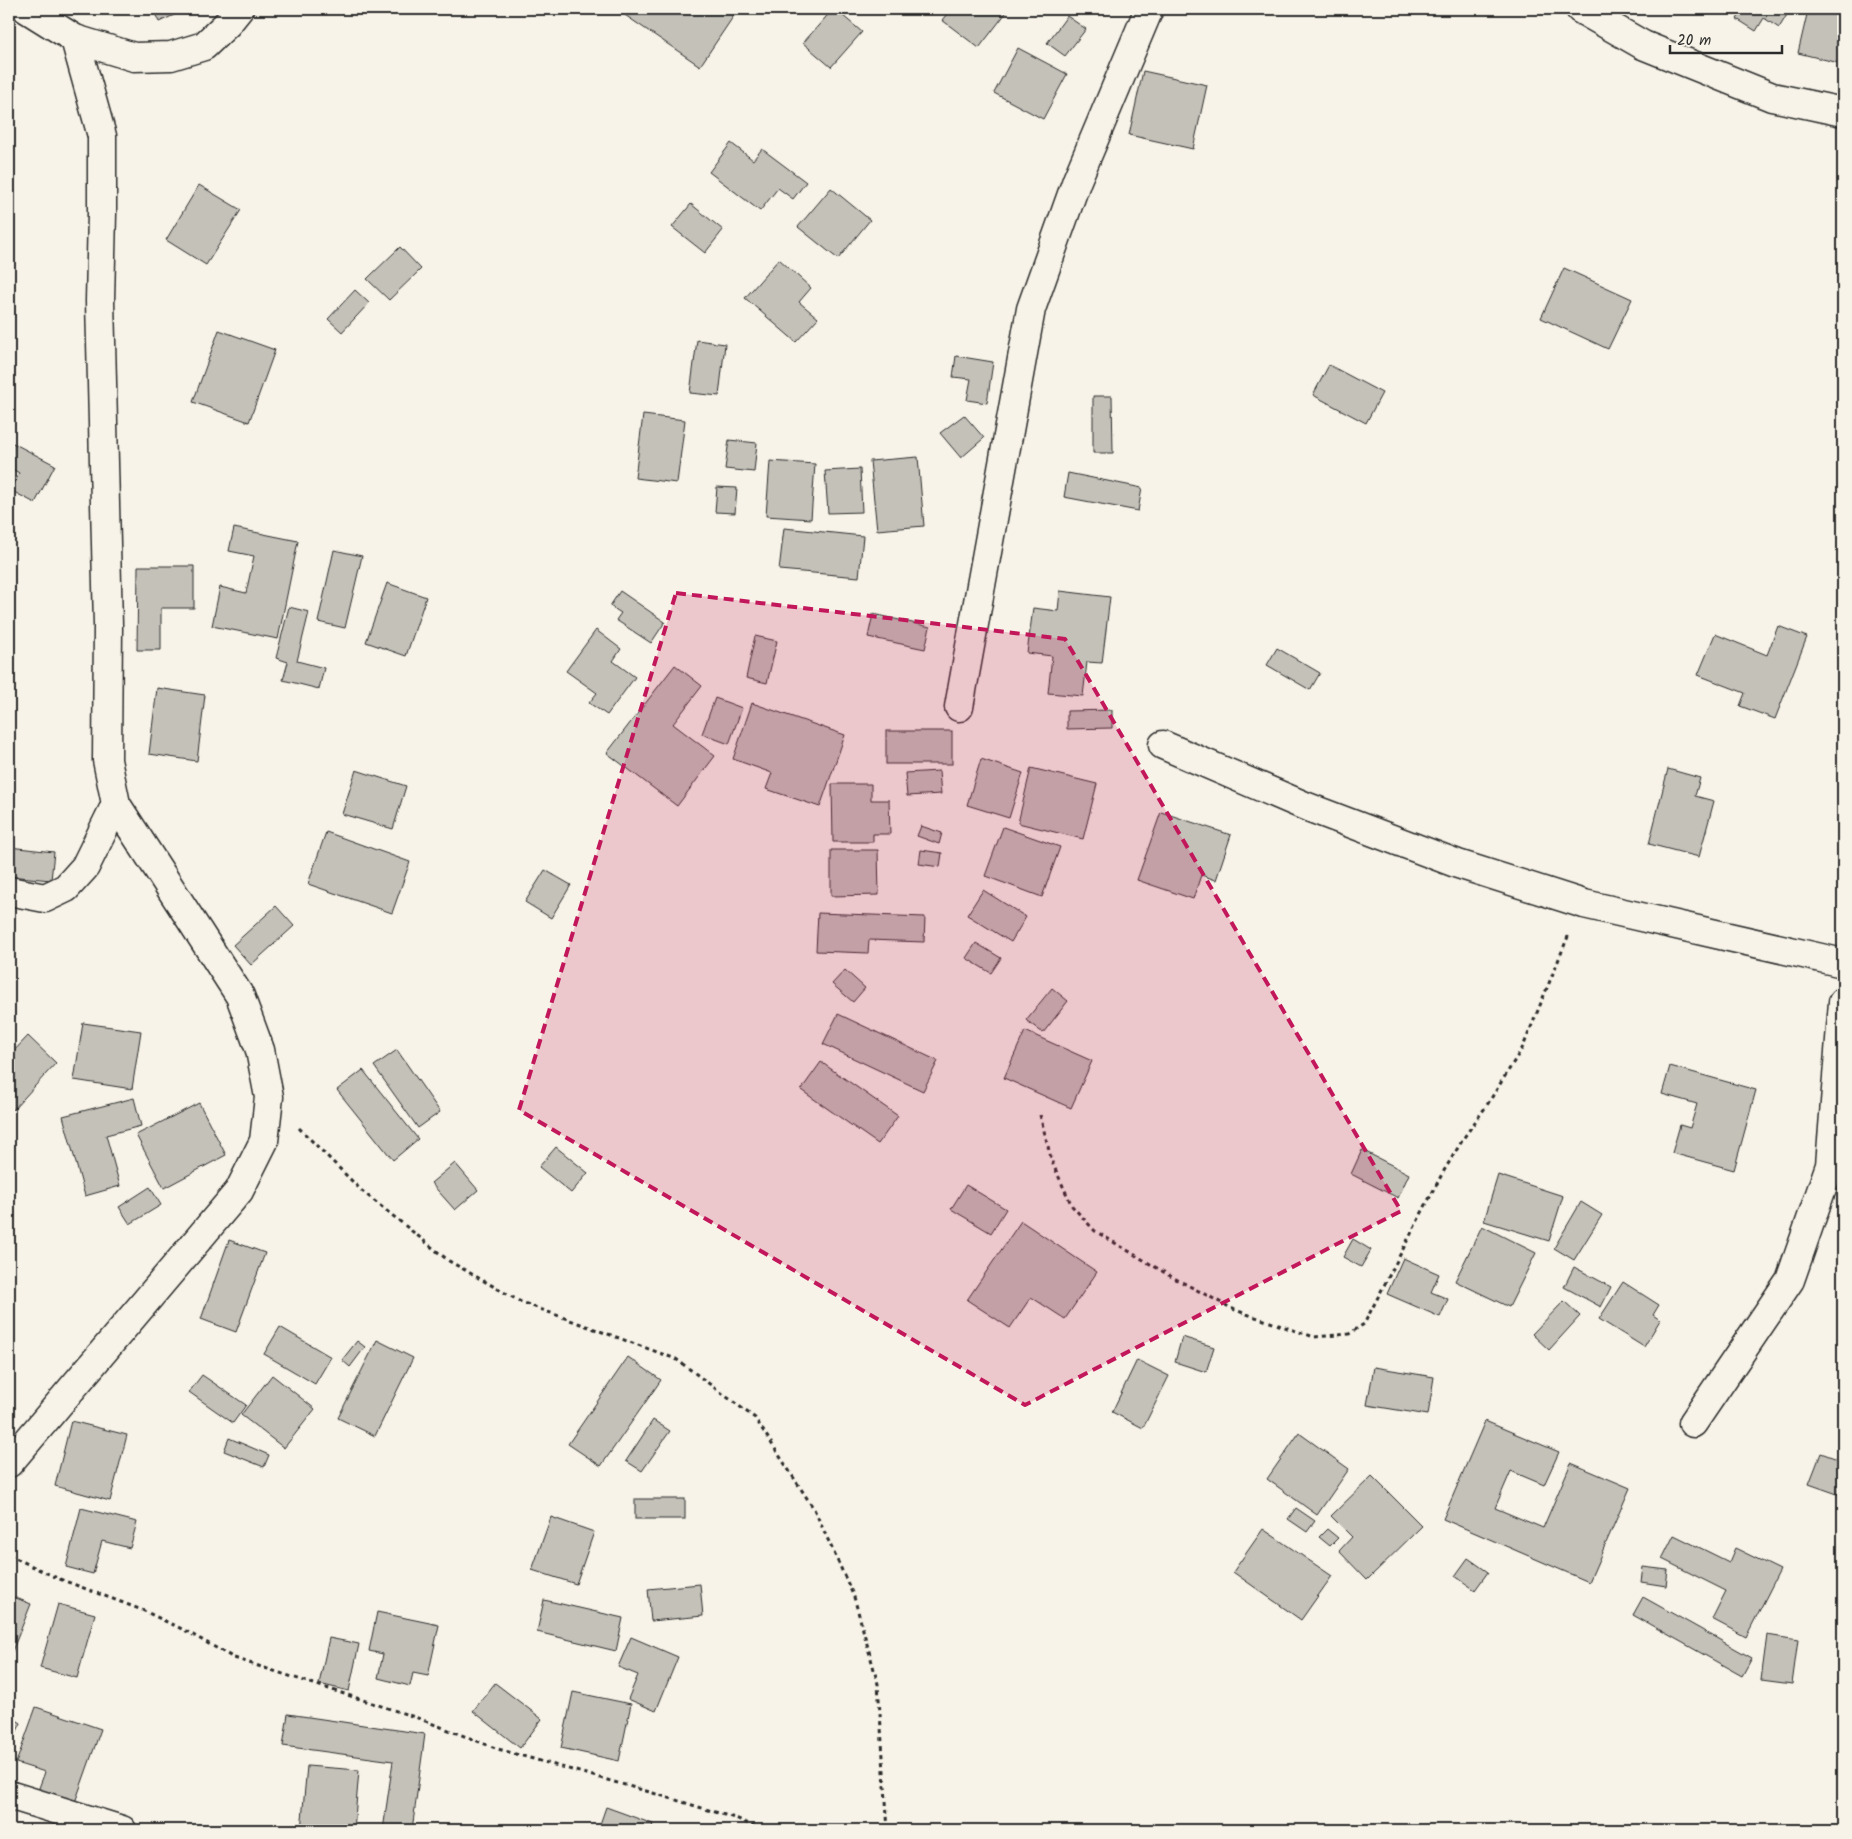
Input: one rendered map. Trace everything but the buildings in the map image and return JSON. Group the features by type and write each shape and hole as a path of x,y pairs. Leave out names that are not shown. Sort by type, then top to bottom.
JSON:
{"street":[{"path":"27,9 75,39 134,58 171,56 204,46 227,24 239,9"},
{"path":"959,707 1031,309 1077,180 1149,9"},
{"path":"1580,9 1643,45 1772,97 1843,112"},
{"path":"9,1464 239,1191 264,1141 269,1097 260,1050 240,996 116,804 107,760 108,625 100,301 102,136 75,39"},
{"path":"1163,745 1305,806 1440,857 1584,904 1843,963"},
{"path":"9,891 44,898 66,888 85,867 116,804"},
{"path":"1693,1423 1790,1280 1830,1165 1843,1002"},
{"path":"9,1795 122,1830"}],"path":[{"path":"1040,1115 1052,1162 1072,1206 1095,1231 1172,1278 1234,1310 1314,1337 1349,1334 1364,1324 1442,1174 1523,1048 1566,941 1584,904"},
{"path":"269,1097 362,1192 449,1261 521,1302 676,1358 755,1418 814,1509 854,1597 878,1684 888,1830"},
{"path":"9,1555 57,1578 142,1610 186,1631 234,1658 415,1717 498,1749 738,1819 762,1830"}],"highlighted area":[{"path":"676,593 1065,639 1401,1211 1025,1405 519,1110"}]}
